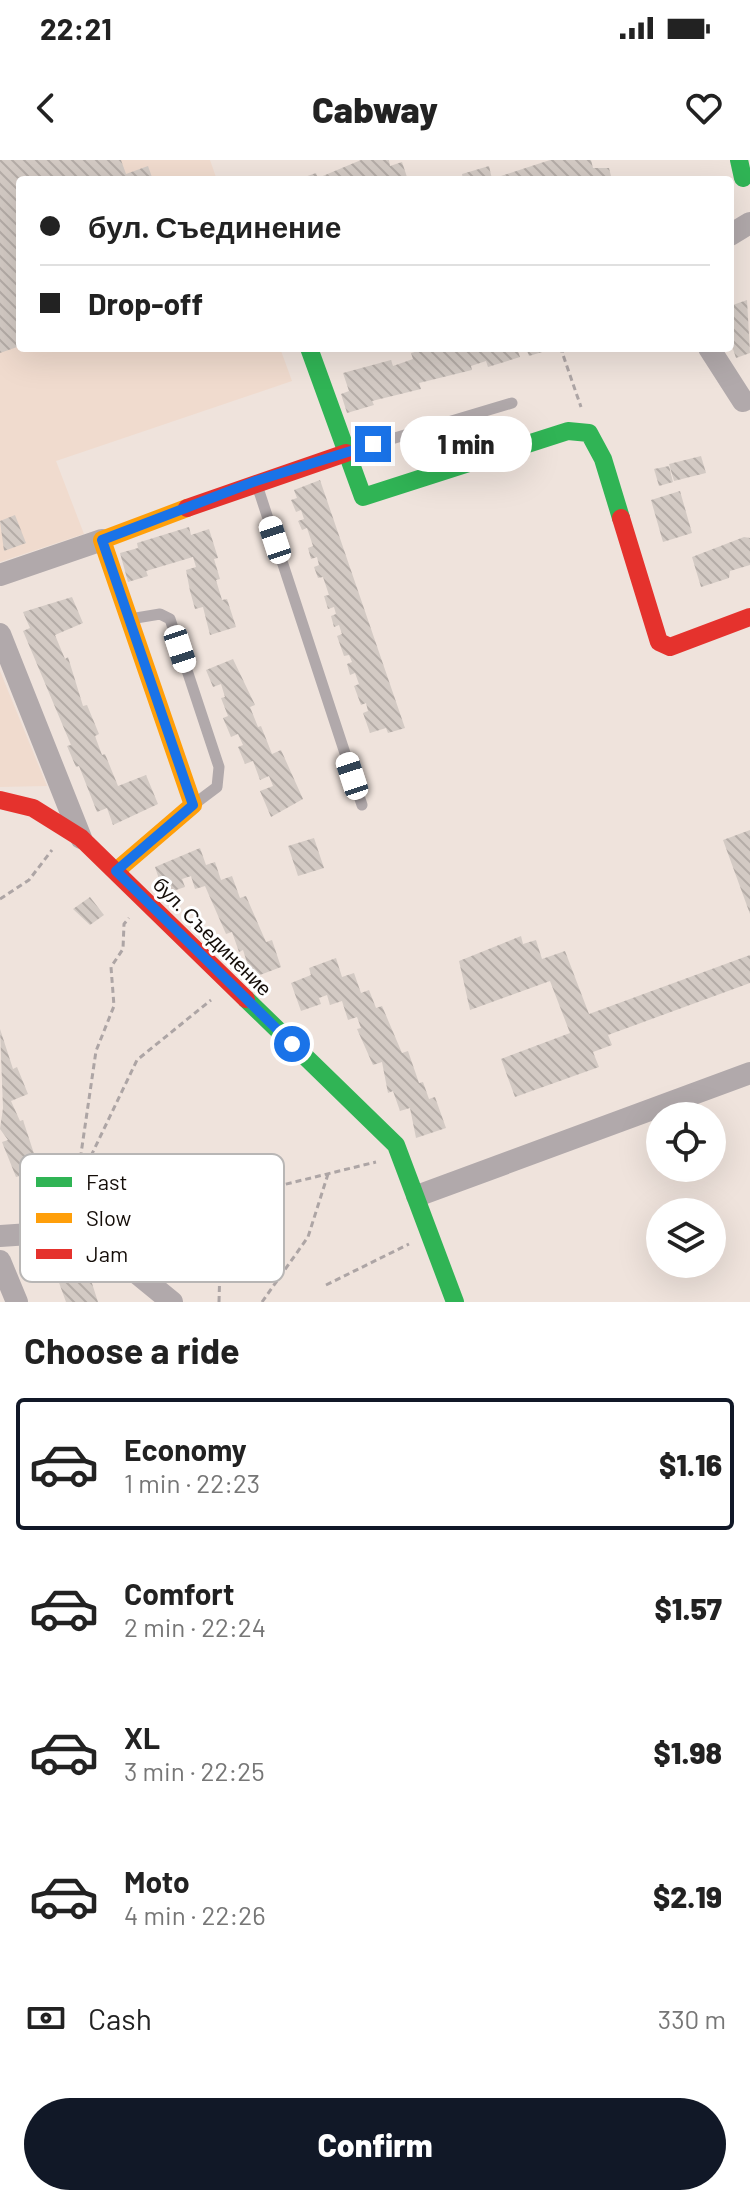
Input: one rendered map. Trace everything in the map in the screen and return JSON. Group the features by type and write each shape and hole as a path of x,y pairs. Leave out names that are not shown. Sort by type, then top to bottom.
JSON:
{"street":[{"path":"728,160 744,175"},
{"path":"310,352 363,497 568,431 589,433 603,459 659,642 670,647 750,617"},
{"path":"712,352 743,401"},
{"path":"0,575 256,481 346,453"},
{"path":"102,540 193,805 116,871"},
{"path":"0,634 77,834"},
{"name":"бул. Съединение","path":"0,800 33,808 77,834 396,1145 455,1302"},
{"path":"417,1196 750,1073"},
{"path":"0,1236 20,1235"},
{"path":"0,1261 17,1302"},
{"path":"148,1282 172,1302"}],"lane":[{"path":"346,453 512,403"},
{"path":"256,481 362,805"},
{"path":"129,619 160,614 170,619 219,767 217,787 193,805"}],"path":[{"path":"562,352 589,433"},
{"path":"0,899 29,880 43,857 77,834"},
{"path":"81,1154 96,1051 114,1006 111,967 123,949 124,924 146,901"},
{"path":"92,1154 137,1060 183,1026 229,984"},
{"path":"284,1185 401,1156"},
{"path":"284,1271 308,1237 328,1174"},
{"path":"326,1285 431,1234"},
{"path":"219,1302 220,1282"},
{"path":"262,1302 276,1282"}],"shaded area":[{"path":"0,160 210,160 216,176 16,176 16,352 281,352 292,381 56,461 84,534 0,562"},
{"path":"0,671 47,786 0,787"}],"building":[{"path":"0,160 121,160 126,174 148,166 152,176 16,176 16,347 0,353"},
{"path":"361,160 389,160 390,166 402,162 407,176 323,176"},
{"path":"550,160 591,160 593,168 609,168 611,176 501,176"},
{"path":"489,166 491,176 462,176 462,174"},
{"path":"747,300 750,353 736,358 734,352 734,305"},
{"path":"518,352 520,357 488,367 486,361 471,366 472,370 419,383 421,389 372,401 374,405 347,413 341,394 349,391 343,373 391,360 393,366 413,359 411,353"},
{"path":"701,456 706,473 674,481 669,464"},
{"path":"669,466 673,482 659,486 654,469"},
{"path":"320,480 405,728 388,733 386,728 370,733 363,713 368,711 366,703 361,705 354,686 359,684 355,673 350,675 347,664 352,662 349,655 344,656 337,636 342,634 339,625 334,627 331,616 336,614 334,607 328,609 324,596 329,595 323,577 318,578 314,567 319,565 317,557 311,559 308,548 313,546 307,528 302,530 298,521 304,519 301,510 296,512 291,500 297,498 294,490"},
{"path":"680,491 692,533 663,542 651,500"},
{"path":"15,515 26,543 4,551 0,521"},
{"path":"189,527 191,535 209,529 218,558 214,559 220,579 216,580 222,600 227,599 236,627 210,635 203,607 195,609 190,591 186,570 196,567 193,557 146,571 148,576 128,582 120,553 138,548 137,543"},
{"path":"744,537 750,538 750,565 730,571 729,578 701,587 692,557"},
{"path":"72,597 83,623 55,635 65,659 68,657 83,706 87,705 99,734 95,736 102,755 105,754 118,786 146,775 158,804 113,825 107,808 97,812 79,766 76,767 67,746 71,745 23,631 30,628 23,612"},
{"path":"233,659 255,705 250,707 258,727 261,726 272,754 281,750 303,799 271,817 260,791 273,786 269,776 260,780 253,761 245,764 238,747 243,745 238,734 231,737 223,718 228,716 221,698 225,697 221,684 213,687 206,670"},
{"path":"750,830 750,914 723,840"},
{"path":"314,838 324,868 298,876 288,846"},
{"path":"200,848 206,865 215,862 221,880 232,876 240,898 246,896 266,942 272,940 281,967 252,978 243,950 239,952 232,932 226,934 205,886 195,889 191,876 182,879 185,887 164,894 155,867"},
{"path":"90,897 104,915 90,925 73,909"},
{"path":"521,936 523,944 536,940 542,959 565,951 589,1014 750,955 750,983 608,1035 612,1045 593,1052 599,1067 515,1097 501,1059 570,1033 550,981 470,1010 459,961"},
{"path":"336,958 342,977 354,973 361,993 369,990 376,1008 382,1006 402,1053 408,1051 419,1083 423,1082 429,1099 435,1097 446,1128 416,1138 410,1108 400,1111 393,1091 388,1093 382,1062 373,1065 357,1029 361,1028 357,1017 348,1020 342,1001 330,1005 327,995 319,998 321,1004 301,1011 291,983 311,975 309,968"},
{"path":"0,1029 13,1069 17,1067 28,1094 11,1101 20,1121 23,1120 34,1154 20,1154 20,1176 16,1177 2,1142 8,1140 0,1129 3,1108"},
{"path":"59,1282 92,1282 98,1302 66,1302"}],"traffic: fast":[{"path":"739,160 743,178"},
{"path":"310,352 363,497 568,431 589,433 603,459 621,518"},
{"path":"246,999 396,1145 455,1302"}],"traffic: slow":[{"path":"116,871 193,805 102,540 187,508"}],"traffic: jam":[{"path":"187,508 346,453"},
{"path":"621,518 659,642 670,647 750,617"},
{"path":"0,800 33,808 81,838 246,999"}],"route":[{"path":"292,1044 116,871 193,805 102,540 256,481 373,444"}]}
